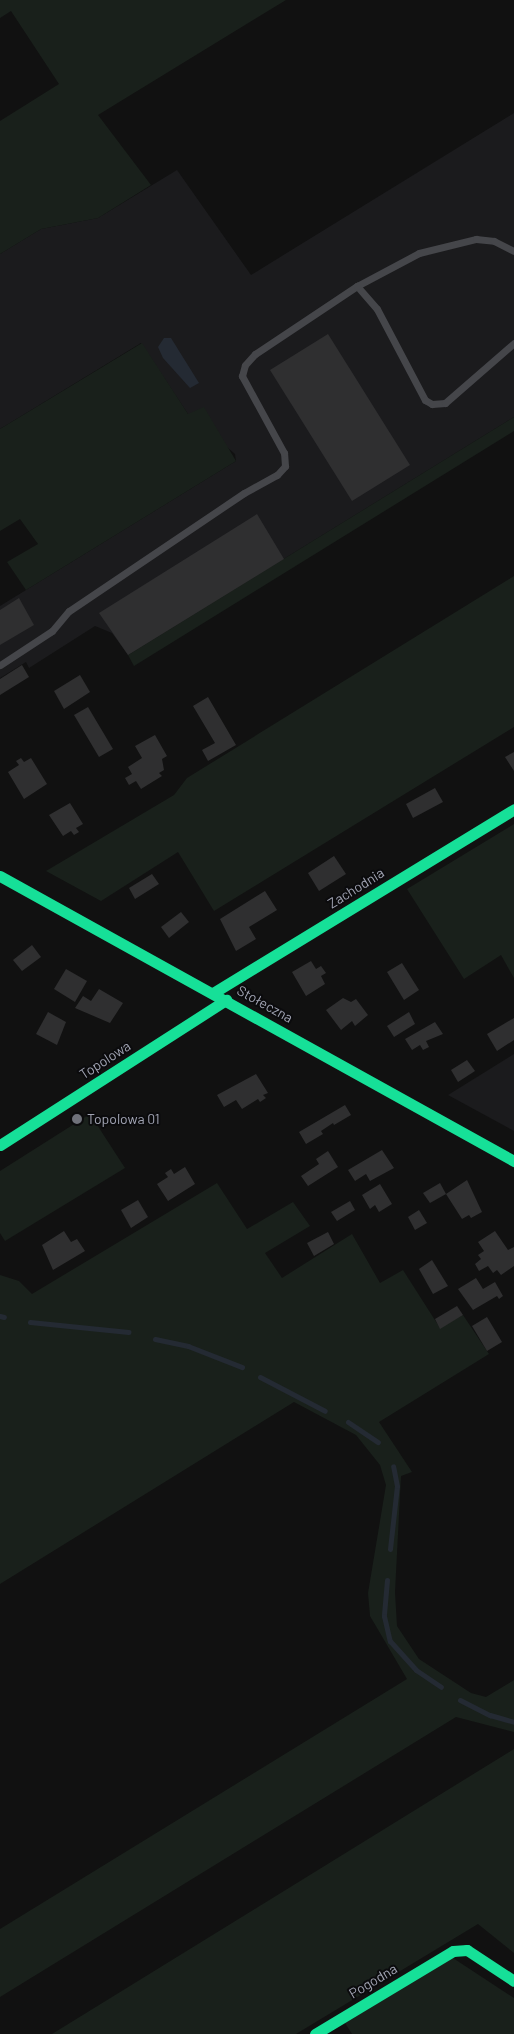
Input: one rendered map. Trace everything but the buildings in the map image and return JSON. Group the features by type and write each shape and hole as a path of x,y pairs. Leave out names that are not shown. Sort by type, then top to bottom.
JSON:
{"street":[{"name":"Zachodnia","path":"213,993 514,808"},
{"name":"Stołeczna","path":"0,876 514,1161"},
{"name":"Topolowa","path":"0,1145 226,1000"},
{"name":"Pogodna","path":"315,2034 446,1954 467,1950 514,1981"}],"lane":[{"path":"0,665 52,631 69,611 244,493 278,475 285,466 284,454 242,376 245,365 255,354 357,286 419,253 453,242 494,241 514,251"},
{"path":"357,286 391,330 425,400 432,404 446,403 514,343"}],"shaded area":[{"path":"0,0 286,0 98,115 151,185 98,218 41,229 0,254 0,121 59,84 11,11 0,18"},
{"path":"514,113 514,417 128,655 112,633 95,626 29,668 26,662 0,678 0,606 236,461 235,454 188,414 141,343 0,429 0,254 41,229 98,218 177,170 251,275"},
{"path":"164,338 171,338 199,383 190,388 163,358 158,347"},
{"path":"142,343 188,414 204,407 236,461 26,590 7,562 38,544 20,519 0,531 0,429"},
{"path":"514,417 514,431 134,666 128,655"},
{"path":"514,576 514,727 214,911 178,852 101,901 46,871 174,795 187,778"},
{"path":"514,824 514,978 501,955 464,979 407,889"},
{"path":"514,1054 514,1131 448,1095"},
{"path":"90,1114 125,1168 5,1241 0,1233 0,1171"},
{"path":"217,1183 247,1229 293,1202 310,1226 265,1253 282,1278 352,1234 380,1283 403,1270 440,1328 463,1315 489,1354 379,1422 412,1472 401,1476 395,1592 397,1626 419,1659 471,1693 486,1697 514,1680 514,1732 456,1717 0,1997 0,1929 407,1679 370,1616 368,1593 386,1485 380,1465 356,1435 294,1402 0,1584 0,1275 19,1281 32,1294"},
{"path":"514,1749 514,1953 478,1924 296,2034 52,2034"},
{"path":"453,1958 514,1998 514,2034 352,2034 345,2023"}],"waterway":[{"path":"0,1316 4,1317"},
{"path":"30,1322 128,1332"},
{"path":"155,1339 188,1346 242,1367"},
{"path":"260,1377 325,1411"},
{"path":"348,1422 378,1442"},
{"path":"390,1549 397,1486 393,1466"},
{"path":"387,1580 384,1616 390,1641 416,1670 441,1687"},
{"path":"460,1700 490,1715 514,1722"}],"traffic: fast":[{"path":"213,993 514,809"},
{"path":"0,876 514,1161"},
{"path":"0,1145 226,1000"},
{"path":"315,2034 453,1951 467,1950 514,1981"}],"place":[{"name":"Topolowa 01","path":"77,1119"}]}
